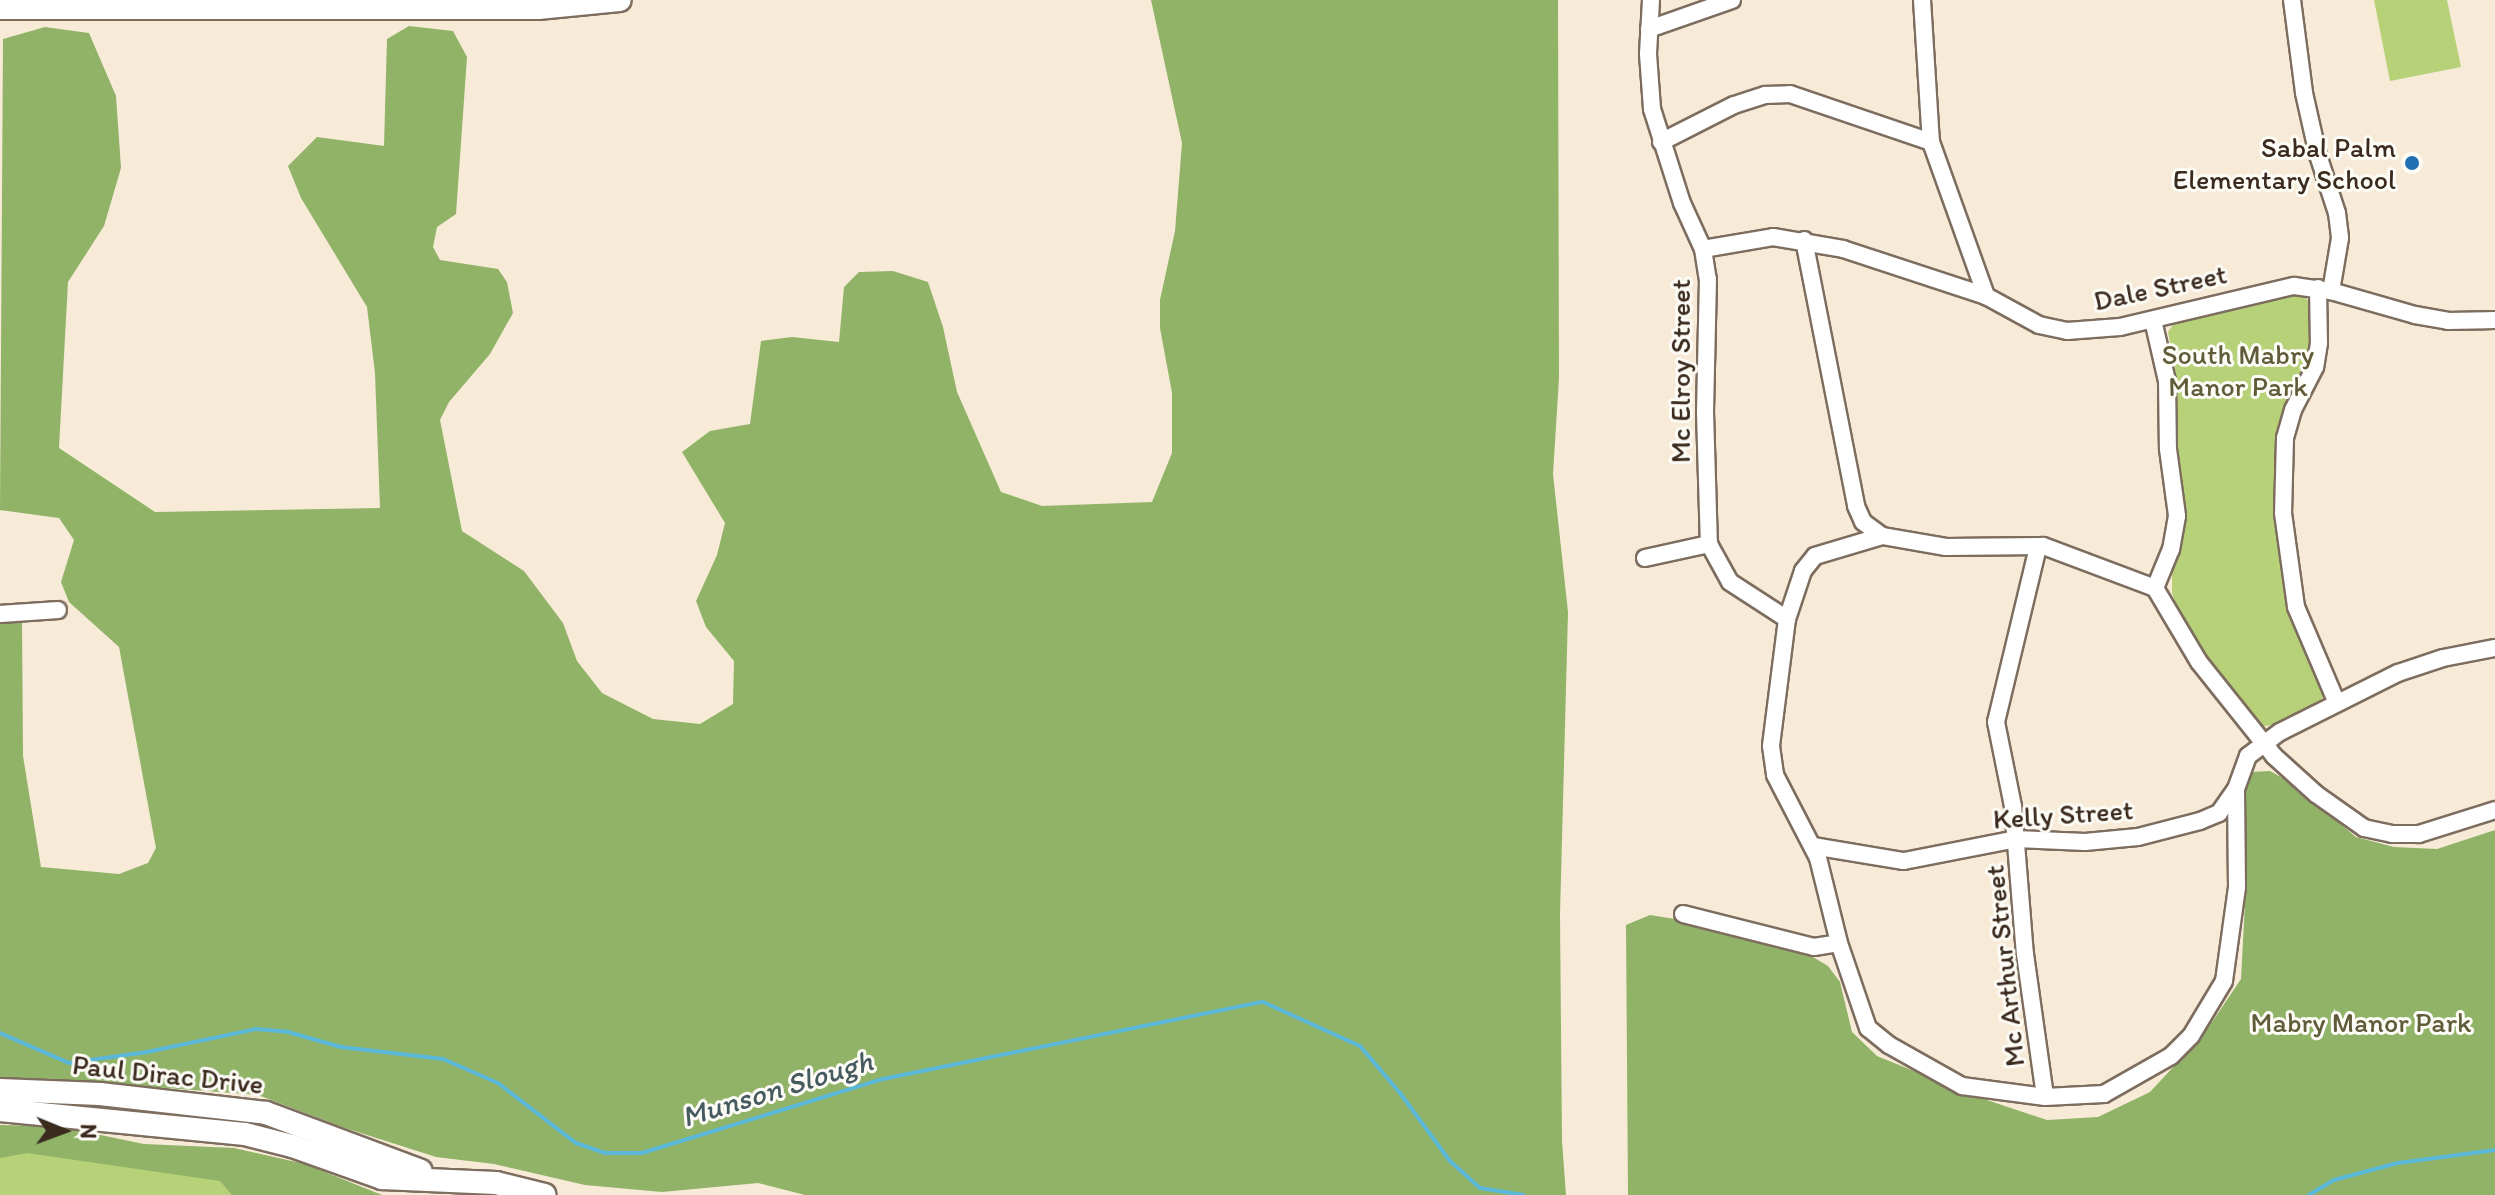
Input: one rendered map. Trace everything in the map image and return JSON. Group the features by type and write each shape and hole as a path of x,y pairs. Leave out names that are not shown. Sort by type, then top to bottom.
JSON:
{"street":[{"path":"0,8 497,8 620,0"},
{"name":"Mc Elroy Street","path":"1651,0 1652,109 1682,203 1703,249 1708,279 1705,412 1709,544 1730,582 1787,619"},
{"path":"1649,29 1732,0"},
{"path":"1922,0 1931,142 1986,296"},
{"path":"2292,0 2304,93 2318,155 2337,213 2340,238 2324,290 2315,367 2293,410 2285,438 2283,513 2296,607 2336,701"},
{"path":"1661,142 1734,105 1765,95 1790,94 1931,142"},
{"name":"Dale Street","path":"1703,249 1773,237 1804,240 1843,249 1986,296 2052,329 2120,327 2294,286 2324,290 2448,321 2495,320"},
{"path":"1804,240 1856,506 1863,522 1882,536"},
{"path":"2153,320 2167,381 2168,449 2177,516 2171,549 2155,588"},
{"path":"2236,789 2237,887 2230,955 2224,981 2191,1036 2171,1056 2104,1094 2045,1097 1962,1086 1889,1045 1868,1028 1839,943 1813,846 1775,775 1771,746 1787,619 1803,571 1815,556 1882,536 1946,547 2038,547 2067,553 2155,588 2199,662 2265,744 2316,794 2364,828 2377,832 2419,834 2495,810"},
{"path":"1645,558 1709,544"},
{"name":"Mc Arthur Street","path":"2038,547 1996,722 2016,839 2025,954 2045,1097"},
{"path":"0,614 58,610"},
{"name":"Kelly Street","path":"1813,846 1904,861 2016,839 2085,842 2149,834 2219,813 2236,789 2248,756 2336,701 2398,673 2443,658 2495,648"},
{"path":"1683,914 1814,947 1839,943"},
{"name":"Paul Dirac Drive","path":"0,1090 100,1094 266,1113 311,1127 394,1164 462,1180"},
{"name":"Paul Dirac Drive","path":"0,1110 245,1134 292,1146 382,1178 496,1183 545,1195"}],"green space":[{"path":"1151,0 1558,0 1559,378 1553,474 1568,612 1560,915 1562,1141 1566,1195 805,1195 758,1183 662,1192 585,1185 494,1164 436,1157 342,1127 258,1095 100,1083 0,1083 0,608 22,619 23,756 41,867 119,874 148,863 156,848 119,647 69,602 61,582 74,540 59,518 0,510 3,39 45,27 89,33 116,96 121,168 104,226 68,282 59,448 155,512 380,508 375,373 367,307 301,198 288,166 317,137 384,146 387,39 409,26 453,31 467,57 456,214 437,227 433,247 440,260 498,269 507,282 513,313 490,354 449,402 440,420 462,531 524,571 563,623 577,661 602,693 653,719 700,724 733,704 734,661 706,627 696,601 717,555 725,523 682,452 710,431 750,424 761,341 792,337 839,342 844,287 859,272 893,271 928,282 943,327 957,392 1001,492 1042,506 1152,502 1172,453 1172,393 1160,328 1160,300 1175,231 1182,143"},
{"path":"2374,0 2447,0 2461,67 2390,81"},
{"name":"South Mabry Manor Park","path":"2298,292 2304,294 2311,306 2313,353 2301,384 2279,523 2323,697 2282,723 2261,727 2255,725 2209,661 2180,615 2172,593 2172,572 2186,521 2176,441 2176,375 2168,332 2173,325 2216,311"},
{"name":"Mabry Manor Park","path":"2270,771 2290,782 2356,837 2394,847 2437,849 2495,830 2495,1195 1628,1195 1626,925 1650,915 1700,923 1808,954 1828,966 1840,982 1852,1032 1877,1056 1975,1096 2047,1120 2098,1117 2150,1092 2204,1034 2241,979 2246,883 2246,787 2251,772"},
{"path":"0,1125 57,1126 144,1144 234,1148 305,1164 382,1195 232,1195 220,1181 27,1153 0,1158"},
{"path":"0,1140 298,1195 0,1195"}],"waterway":[{"name":"Munson Slough","path":"0,1033 69,1063 147,1052 256,1029 288,1032 341,1047 443,1059 498,1083 576,1143 605,1153 642,1153 883,1079 1263,1002 1360,1046 1400,1093 1450,1161 1480,1188 1523,1195"},
{"name":"Munson Slough","path":"2309,1195 2334,1180 2398,1163 2495,1150"}],"place":[{"name":"Sabal Palm Elementary School","path":"2412,163"}]}
